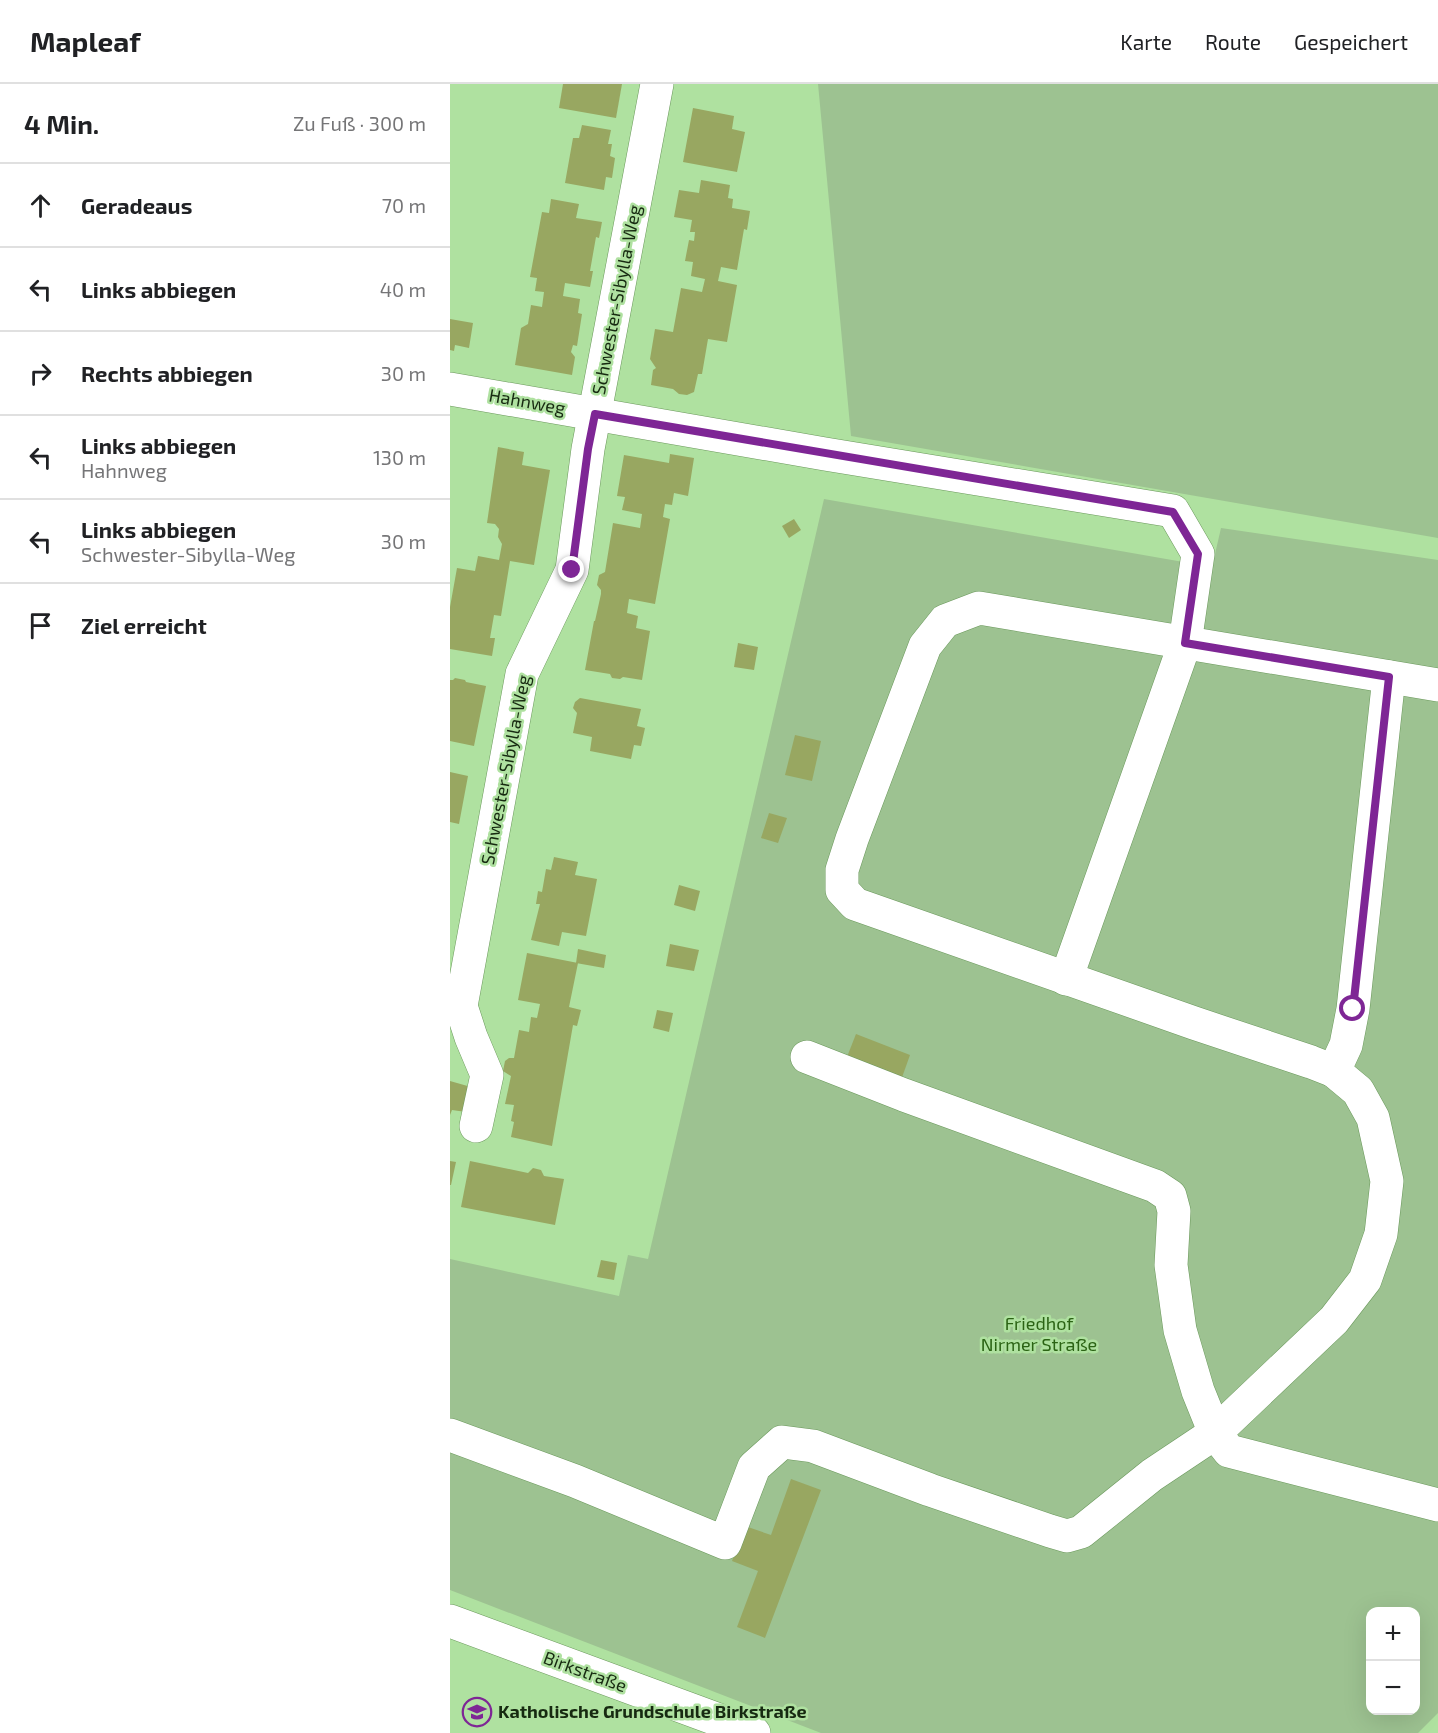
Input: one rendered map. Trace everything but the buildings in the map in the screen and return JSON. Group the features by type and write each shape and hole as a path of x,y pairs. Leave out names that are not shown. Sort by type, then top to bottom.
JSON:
{"street":[{"name":"Schwester-Sibylla-Weg","path":"477,1126 487,1075 460,1042 461,1006 522,674 572,570 588,449 657,84"},
{"name":"Hahnweg","path":"450,389 1173,512 1198,554 1185,643"},
{"path":"450,1435 575,1481 724,1543 754,1467 782,1442 813,1446 930,1490 1067,1536 1081,1532 1152,1475 1215,1432 1334,1320 1365,1280 1381,1234 1387,1181 1373,1118 1358,1092 1334,1071 1311,1062 855,904 842,890 842,870 925,646 945,621 978,608 1438,685"},
{"path":"1066,979 1185,643"},
{"path":"1334,1071 1346,1045 1353,1009 1389,677"},
{"path":"807,1058 1155,1186 1170,1196 1174,1211 1171,1265 1180,1330 1198,1391 1215,1432 1229,1451 1438,1505"},
{"name":"Birkstraße","path":"450,1621 754,1733"}],"green space":[{"path":"818,84 1438,84 1438,538 851,436"},
{"name":"Friedhof Nirmer Straße","path":"824,499 1212,567 1221,528 1438,560 1438,1713 1418,1733 821,1733 450,1590 450,1259 619,1296 628,1255 648,1259"}],"place":[{"name":"Katholische Grundschule Birkstraße","path":"477,1712"}],"route":[{"path":"572,570 588,449 595,414 1173,512 1198,554 1185,643 1389,677 1353,1009"}]}
